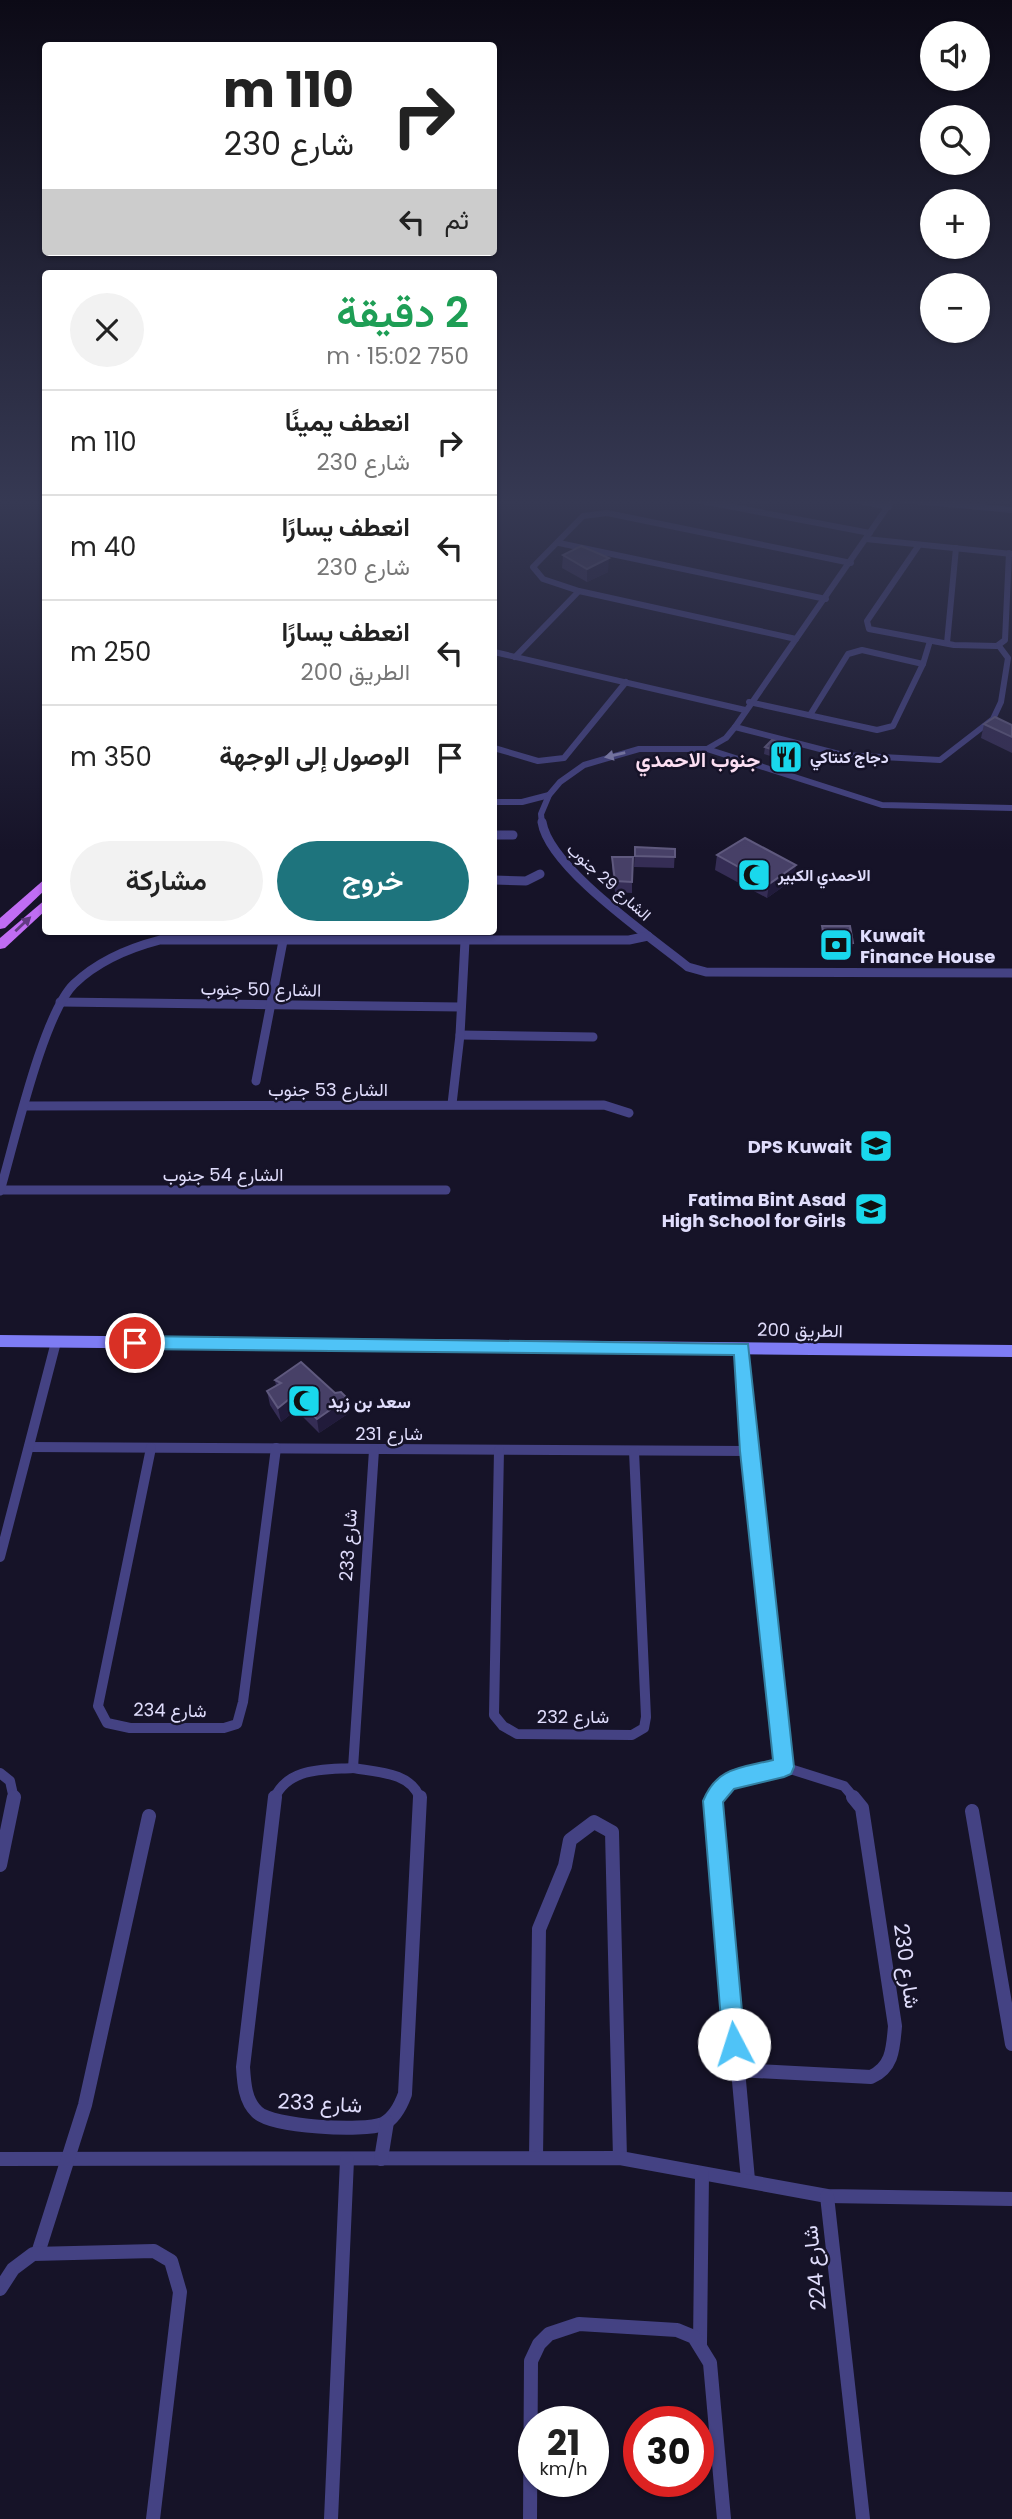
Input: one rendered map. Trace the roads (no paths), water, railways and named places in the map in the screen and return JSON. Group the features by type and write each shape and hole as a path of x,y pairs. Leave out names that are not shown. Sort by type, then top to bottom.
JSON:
{"main road":[{"path":"0,925 42,886"},
{"path":"0,946 42,907"},
{"name":"الطريق 200","path":"0,1341 1012,1351"}],"street":[{"path":"515,657 555,617"},
{"path":"692,617 796,639"},
{"path":"707,749 726,738 735,727 749,702 813,617"},
{"path":"870,617 867,621 869,629 878,633 983,648 999,646 1005,640 1007,617"},
{"path":"947,643 950,617"},
{"path":"749,702 885,729 893,726 923,664 930,641"},
{"path":"735,727 843,755 940,760 993,719 1001,702 1010,658 999,646"},
{"path":"810,715 848,654 854,651 862,649 923,664"},
{"path":"497,653 745,710"},
{"path":"497,749 538,761 564,758 626,682"},
{"path":"725,755 726,738"},
{"path":"522,802 541,814 549,795 571,773 604,757 639,749 707,749 867,801 900,808 1012,808"},
{"path":"497,802 522,802 549,795"},
{"name":"الشارع 29 جنوب","path":"541,814 544,835 558,856 676,960 706,972 1012,973"},
{"path":"497,835 513,835"},
{"path":"497,880 526,881 540,874"},
{"path":"610,940 638,928"},
{"path":"0,1190 53,1014 74,984 136,945 160,940 283,941 361,936 465,942 610,940 648,936"},
{"path":"256,1081 283,941"},
{"path":"452,1104 460,1035 465,942"},
{"name":"الشارع 50 جنوب","path":"60,1002 461,1007"},
{"path":"460,1035 593,1037"},
{"name":"الشارع 53 جنوب","path":"26,1105 604,1105 629,1113"},
{"name":"الشارع 54 جنوب","path":"0,1190 446,1190"},
{"path":"0,1558 56,1342"},
{"path":"742,1348 748,1451 784,1767 729,1781 719,1788 713,1801 748,2180"},
{"name":"شارع 231","path":"29,1447 748,1451"},
{"name":"شارع 234","path":"150,1448 98,1706 107,1723 130,1728 224,1728 237,1724 243,1702 276,1448"},
{"name":"شارع 233","path":"353,1769 374,1450"},
{"name":"شارع 232","path":"499,1450 494,1715 503,1726 517,1734 632,1735 644,1728 646,1717 635,1451"},
{"name":"شارع 230","path":"736,2070 871,2077 884,2071 894,2046 895,2026 862,1808 844,1786 784,1767"},
{"name":"شارع 233","path":"353,1769 408,1780 416,1786 420,1797 408,2077 401,2105 387,2122 370,2126 274,2123 256,2113 248,2101 243,2083 273,1802 278,1788 295,1774 353,1769"},
{"path":"0,1773 10,1781 14,1799 0,1865"},
{"path":"972,1811 1012,2044"},
{"path":"38,2253 97,2057 149,1816"},
{"path":"536,2158 539,1928 565,1866 570,1840 594,1822 604,1825 612,1832 620,2158"},
{"path":"381,2159 387,2122"},
{"path":"0,2159 620,2158 827,2196 1012,2199"},
{"path":"331,2519 347,2160"},
{"path":"702,2174 700,2344 712,2373 724,2519"},
{"name":"شارع 224","path":"827,2196 863,2519"},
{"path":"0,2288 19,2262 38,2253 154,2251 166,2256 174,2266 179,2283 179,2303 153,2519"},
{"path":"530,2519 530,2369 534,2353 543,2339 554,2330 575,2325 677,2330 689,2334 700,2344"}],"place":[{"name":"دجاج كنتاكي","path":"786,757"},
{"name":"الاحمدي الكبير","path":"754,875"},
{"name":"Kuwait Finance House","path":"836,945"},
{"name":"DPS Kuwait","path":"876,1146"},
{"name":"Fatima Bint Asad High School for Girls","path":"871,1209"},
{"name":"سعد بن زيد","path":"304,1401"}],"district":[{"name":"جنوب الاحمدي","path":"698,759"}]}
